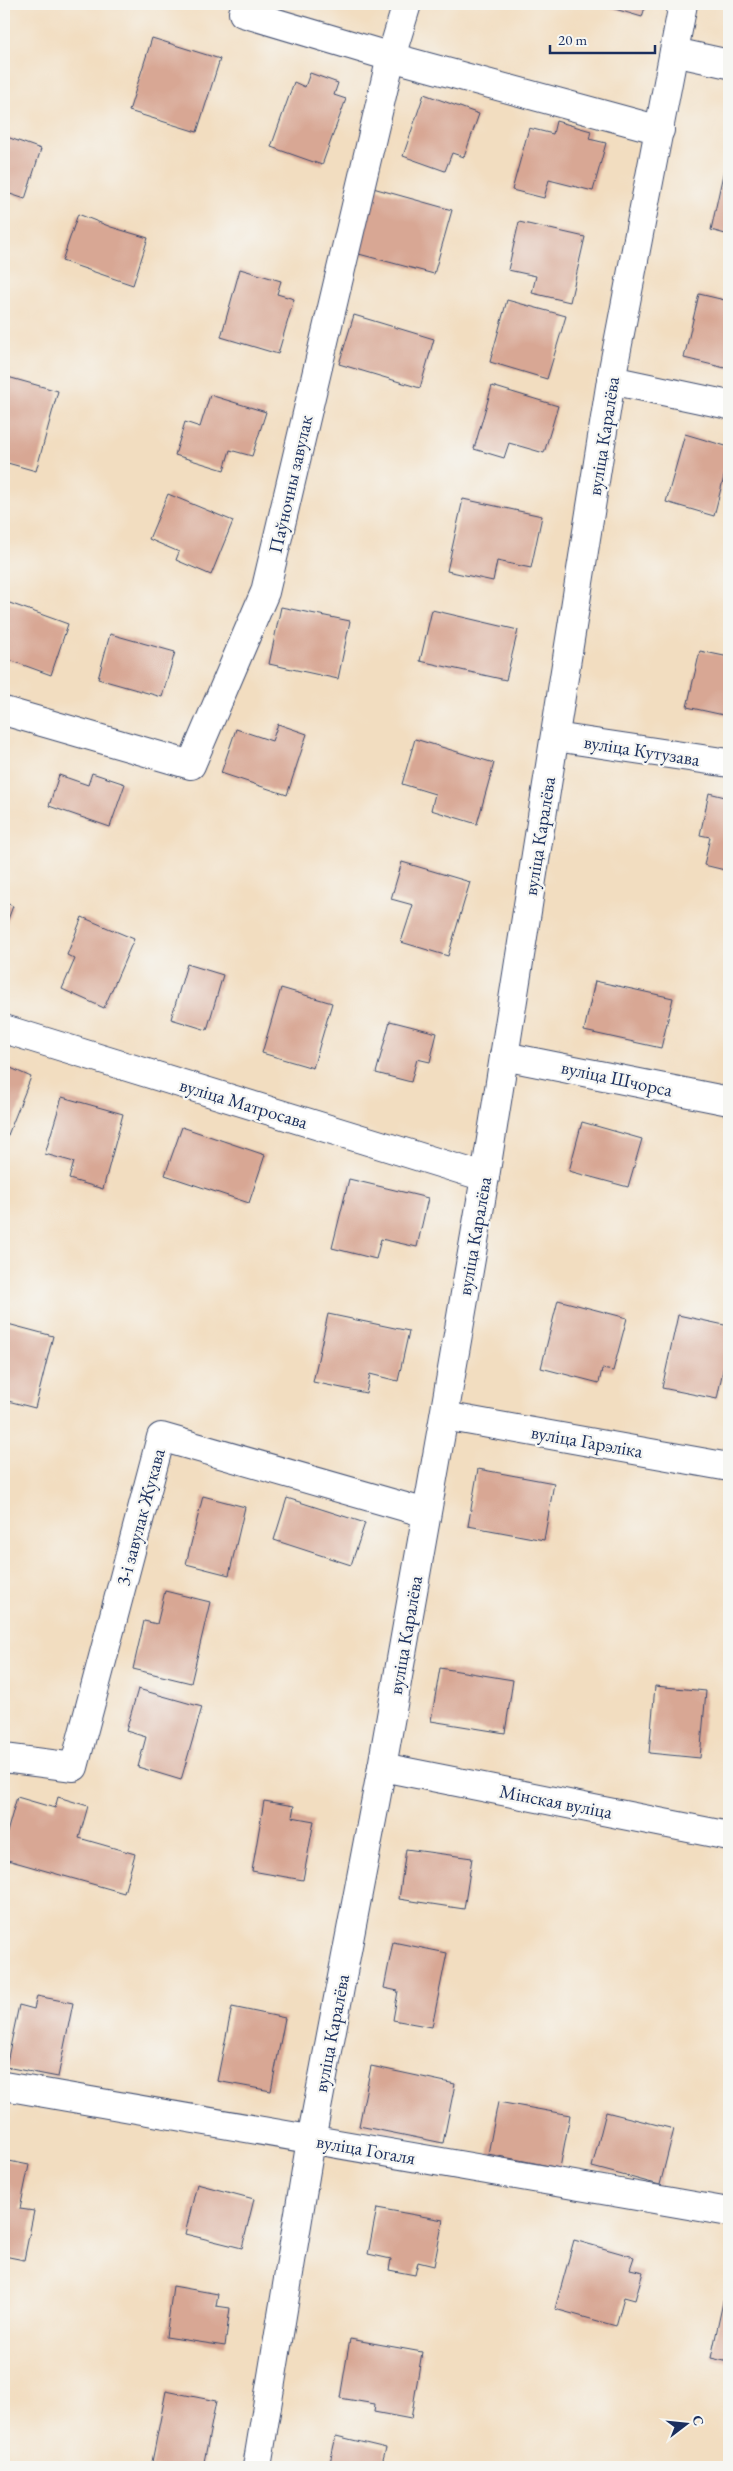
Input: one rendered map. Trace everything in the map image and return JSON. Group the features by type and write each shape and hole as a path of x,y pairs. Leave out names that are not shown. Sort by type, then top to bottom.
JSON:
{"street":[{"name":"Паўночны завулак","path":"4,711 191,765 265,592 391,58 407,4"},
{"name":"вуліца Каралёва","path":"256,2467 311,2140 382,1767 444,1416 504,1056 611,380 683,4"},
{"path":"243,13 391,58 660,130"},
{"path":"674,52 729,64"},
{"path":"611,380 729,405"},
{"name":"вуліца Кутузава","path":"555,737 729,764"},
{"name":"вуліца Матросава","path":"4,1029 484,1177"},
{"name":"вуліца Шчорса","path":"504,1056 729,1101"},
{"name":"вуліца Гарэліка","path":"444,1416 729,1467"},
{"name":"3-і завулак Жукава","path":"4,1758 74,1767 162,1437 426,1513"},
{"name":"Мінская вуліца","path":"382,1767 729,1836"},
{"name":"вуліца Гогаля","path":"4,2086 729,2212"}],"building":[{"path":"598,4 646,4 642,17"},
{"path":"152,38 220,59 197,132 129,111"},
{"path":"310,73 338,83 334,95 346,99 322,165 271,147 294,82 305,87"},
{"path":"424,94 479,114 464,157 452,153 445,171 403,156"},
{"path":"556,121 591,131 589,139 606,143 593,191 549,180 544,198 512,190 529,128 553,134"},
{"path":"4,136 41,149 25,199 4,192"},
{"path":"729,151 729,235 711,230"},
{"path":"373,188 452,210 434,274 355,253"},
{"path":"78,214 111,227 148,238 133,285 62,261"},
{"path":"519,222 585,237 570,302 532,293 536,276 508,270"},
{"path":"240,269 281,281 277,294 294,299 278,354 221,337"},
{"path":"699,294 729,301 729,369 684,358"},
{"path":"507,300 566,316 547,379 490,362"},
{"path":"354,315 434,339 420,388 339,364"},
{"path":"4,376 58,391 36,471 4,462"},
{"path":"492,386 558,406 544,453 509,443 504,458 474,449"},
{"path":"210,395 266,412 252,456 230,450 224,470 175,455 185,422 200,427"},
{"path":"685,434 729,447 729,457 714,516 666,502"},
{"path":"168,494 233,521 211,575 176,560 179,552 149,539"},
{"path":"463,499 542,516 531,568 497,561 493,581 447,571"},
{"path":"4,601 68,624 51,675 4,658"},
{"path":"281,607 350,621 338,679 269,664"},
{"path":"432,610 518,630 506,680 420,661"},
{"path":"110,634 175,652 162,697 98,679"},
{"path":"700,651 729,657 728,716 687,707"},
{"path":"278,724 307,734 287,795 221,773 236,729 272,741"},
{"path":"415,739 494,763 477,824 431,810 435,794 402,784"},
{"path":"92,773 125,784 110,827 49,806 59,775 88,785"},
{"path":"709,793 729,798 729,871 704,865 710,837 700,835"},
{"path":"402,862 470,882 448,956 401,942 413,905 391,899"},
{"path":"4,902 13,906 4,930"},
{"path":"82,917 134,939 104,1008 62,989 75,959 67,955"},
{"path":"187,964 223,975 207,1030 171,1019"},
{"path":"595,981 673,998 661,1048 584,1031"},
{"path":"281,988 332,1003 313,1068 262,1053"},
{"path":"390,1021 437,1033 430,1062 417,1059 411,1082 376,1073"},
{"path":"4,1065 31,1077 4,1145"},
{"path":"62,1097 123,1114 103,1189 69,1179 74,1162 45,1154"},
{"path":"582,1122 642,1139 628,1187 569,1171"},
{"path":"182,1127 265,1155 249,1203 165,1175"},
{"path":"349,1179 428,1198 417,1247 381,1239 376,1259 332,1248"},
{"path":"558,1300 627,1318 613,1371 602,1369 599,1383 541,1368"},
{"path":"328,1314 409,1331 398,1381 370,1374 366,1393 313,1382"},
{"path":"678,1315 729,1326 729,1341 717,1399 662,1388"},
{"path":"4,1323 53,1336 35,1408 4,1400"},
{"path":"478,1469 554,1483 544,1540 468,1526"},
{"path":"203,1496 245,1507 229,1575 186,1564"},
{"path":"287,1498 365,1523 351,1565 274,1540"},
{"path":"165,1591 210,1602 191,1683 133,1669 144,1621 157,1624"},
{"path":"440,1668 513,1680 505,1733 431,1721"},
{"path":"655,1686 706,1691 700,1758 649,1753"},
{"path":"138,1689 202,1707 181,1780 138,1767 146,1737 126,1731"},
{"path":"17,1797 55,1808 58,1797 88,1806 79,1838 135,1854 124,1893 4,1859 4,1843"},
{"path":"264,1801 294,1806 292,1817 314,1821 303,1880 252,1871"},
{"path":"406,1849 472,1858 464,1909 399,1899"},
{"path":"393,1942 447,1953 432,2027 393,2020 398,1991 384,1988"},
{"path":"37,1996 73,2003 58,2077 6,2067 19,2005 34,2009"},
{"path":"232,2007 285,2018 271,2091 217,2081"},
{"path":"371,2066 455,2084 443,2143 359,2126"},
{"path":"498,2102 570,2115 560,2168 488,2154"},
{"path":"606,2112 674,2129 660,2185 592,2167"},
{"path":"4,2160 29,2165 20,2209 34,2211 24,2260 4,2256"},
{"path":"197,2184 254,2199 242,2248 185,2234"},
{"path":"377,2208 443,2220 434,2266 418,2262 415,2275 389,2270 391,2259 368,2254"},
{"path":"574,2240 634,2257 630,2269 643,2272 635,2300 624,2297 616,2326 555,2309"},
{"path":"729,2274 729,2362 711,2358"},
{"path":"173,2286 218,2294 216,2306 230,2308 225,2346 166,2337"},
{"path":"350,2339 422,2352 411,2419 374,2412 375,2404 340,2398"},
{"path":"166,2391 216,2401 203,2467 151,2467"},
{"path":"336,2436 386,2448 381,2467 329,2467"}]}
